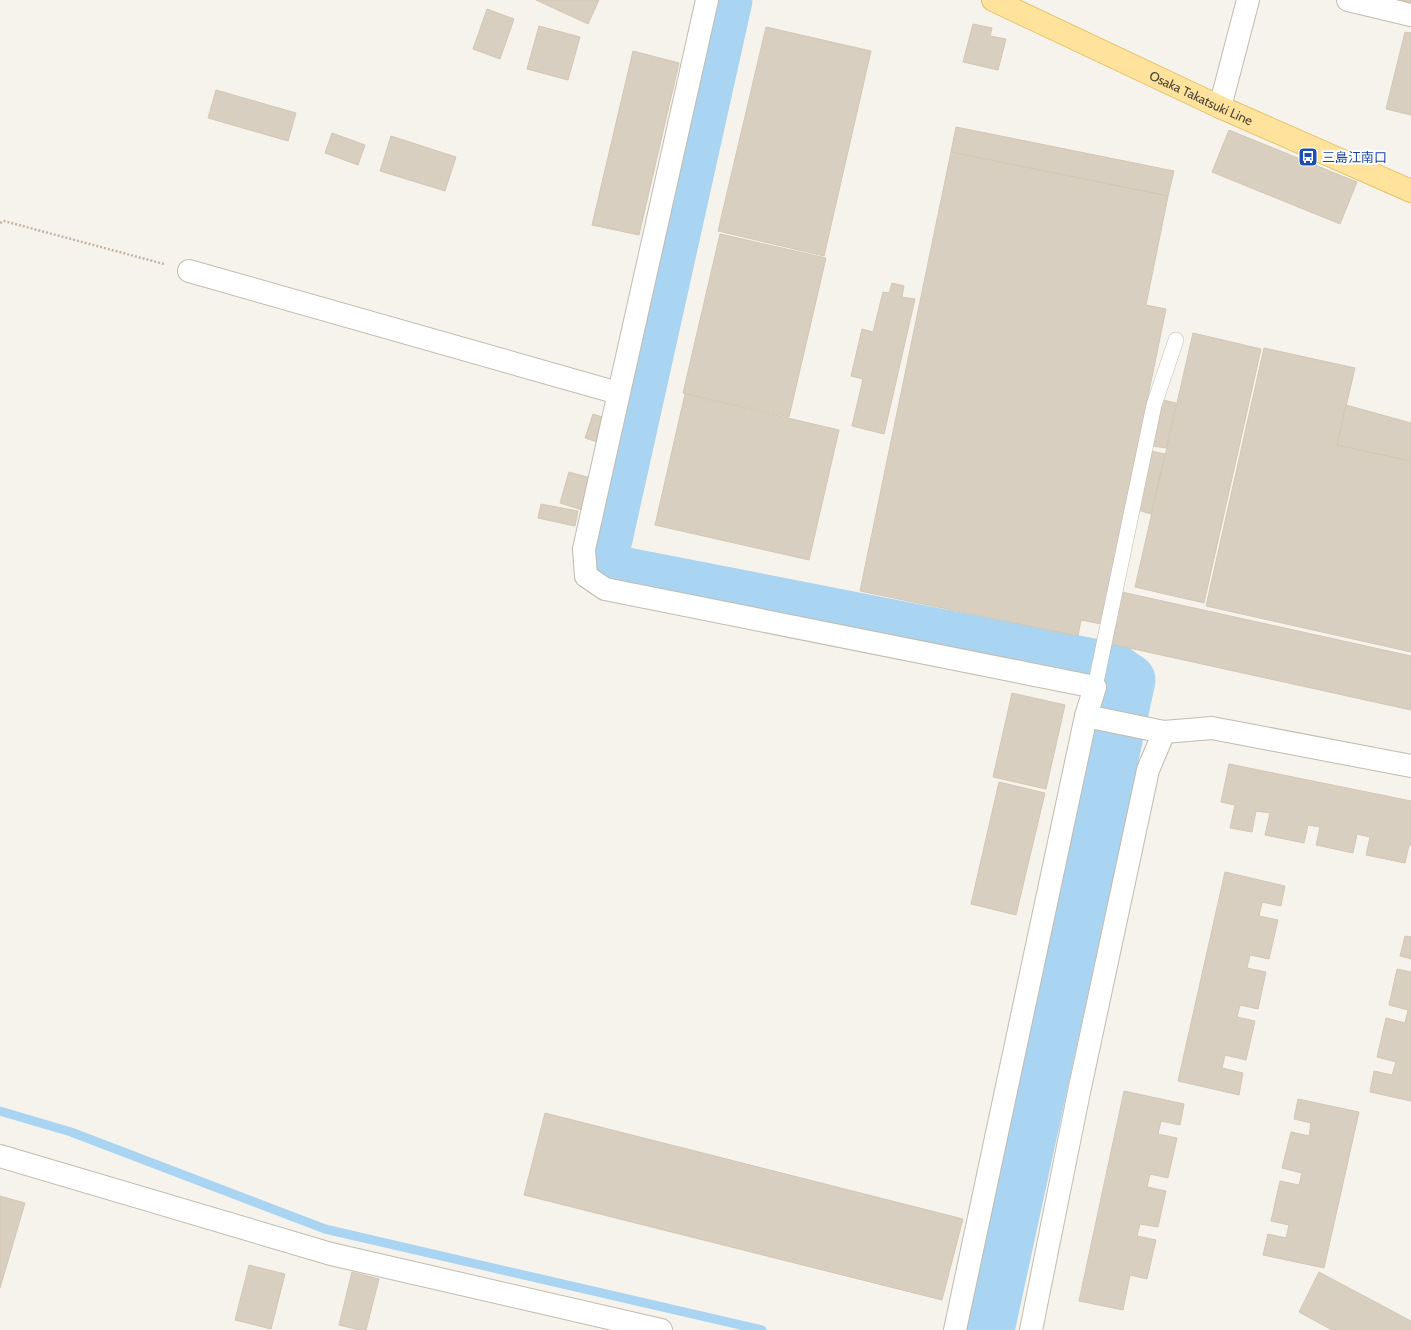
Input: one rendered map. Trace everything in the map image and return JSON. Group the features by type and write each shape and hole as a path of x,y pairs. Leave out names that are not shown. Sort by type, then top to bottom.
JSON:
{"main road":[{"name":"Osaka Takatsuki Line","path":"993,0 1220,107 1411,191"}],"street":[{"path":"707,0 584,549 586,576 605,589 1094,687 1086,716 955,1330"},
{"path":"1220,107 1248,0"},
{"path":"1348,0 1411,15"},
{"path":"189,270 618,393"},
{"path":"1086,716 1164,732 1212,728 1411,766"},
{"path":"1031,1330 1079,1092 1148,770 1164,732"},
{"path":"0,1156 331,1254 661,1330"}],"lane":[{"path":"1094,687 1154,405 1176,340"}],"path":[{"path":"0,223 4,221 189,270"}],"building":[{"path":"536,0 599,0 588,24"},
{"path":"1411,0 1411,3 1400,1"},
{"path":"487,9 514,19 500,59 473,49"},
{"path":"973,24 992,28 990,36 1006,39 998,70 963,62"},
{"path":"539,26 580,37 568,80 527,69"},
{"path":"766,27 871,51 824,256 718,231"},
{"path":"1405,32 1411,33 1411,115 1386,109"},
{"path":"633,51 679,63 639,235 592,225"},
{"path":"216,90 296,113 288,141 208,118"},
{"path":"956,127 1174,171 1168,196 951,152"},
{"path":"1229,130 1357,182 1340,224 1212,172"},
{"path":"332,133 365,145 358,165 325,153"},
{"path":"391,136 456,157 445,191 380,171"},
{"path":"951,152 1168,196 1146,305 1166,309 1101,624 1081,620 1078,636 860,591"},
{"path":"720,234 826,258 789,417 683,393"},
{"path":"892,283 904,286 902,297 915,299 884,434 852,426 863,379 851,376 862,329 873,332 883,292 889,293"},
{"path":"1193,333 1261,349 1204,603 1135,587"},
{"path":"1264,348 1355,368 1337,445 1411,461 1411,652 1206,606"},
{"path":"685,394 839,430 809,560 655,525"},
{"path":"1163,400 1176,403 1166,448 1153,446"},
{"path":"1346,405 1411,423 1411,461 1337,445"},
{"path":"593,414 605,418 597,442 585,438"},
{"path":"1151,451 1165,454 1151,514 1138,510"},
{"path":"569,472 591,478 582,510 560,503"},
{"path":"541,504 578,511 575,526 538,518"},
{"path":"1122,592 1411,656 1411,710 1111,644"},
{"path":"1012,693 1065,705 1046,789 993,777"},
{"path":"1229,764 1411,801 1411,845 1409,845 1405,863 1366,855 1370,837 1357,834 1353,853 1316,845 1320,827 1308,825 1304,843 1265,835 1270,813 1256,811 1252,832 1230,828 1235,805 1221,802"},
{"path":"999,782 1045,793 1016,915 971,904"},
{"path":"1225,872 1285,886 1281,906 1262,902 1259,916 1278,920 1269,959 1250,955 1247,968 1266,972 1258,1009 1240,1005 1237,1017 1255,1021 1246,1060 1225,1055 1222,1068 1243,1073 1239,1095 1178,1081"},
{"path":"1405,936 1411,937 1411,959 1400,956"},
{"path":"1397,969 1411,972 1411,1101 1370,1092 1374,1071 1392,1075 1396,1062 1377,1057 1386,1018 1405,1023 1408,1010 1389,1005"},
{"path":"1124,1091 1184,1104 1180,1125 1161,1121 1158,1134 1177,1138 1168,1178 1150,1174 1147,1187 1166,1191 1158,1227 1140,1224 1137,1236 1156,1240 1147,1279 1130,1275 1123,1310 1079,1301"},
{"path":"1298,1099 1359,1112 1324,1268 1263,1255 1268,1234 1286,1238 1289,1225 1271,1221 1280,1181 1299,1185 1302,1173 1282,1168 1291,1132 1309,1136 1311,1123 1294,1119"},
{"path":"545,1113 963,1219 942,1300 524,1195"},
{"path":"0,1196 25,1203 0,1288"},
{"path":"249,1265 285,1274 271,1329 235,1320"},
{"path":"352,1272 379,1279 366,1330 359,1330 339,1325"},
{"path":"1319,1272 1411,1321 1411,1330 1332,1330 1299,1312"}],"waterway":[{"path":"726,0 602,557 611,571 1113,669 1129,680 988,1330"},
{"path":"0,1111 71,1132 325,1229 762,1330"}],"place":[{"name":"三島江南口","path":"1308,157"}]}
